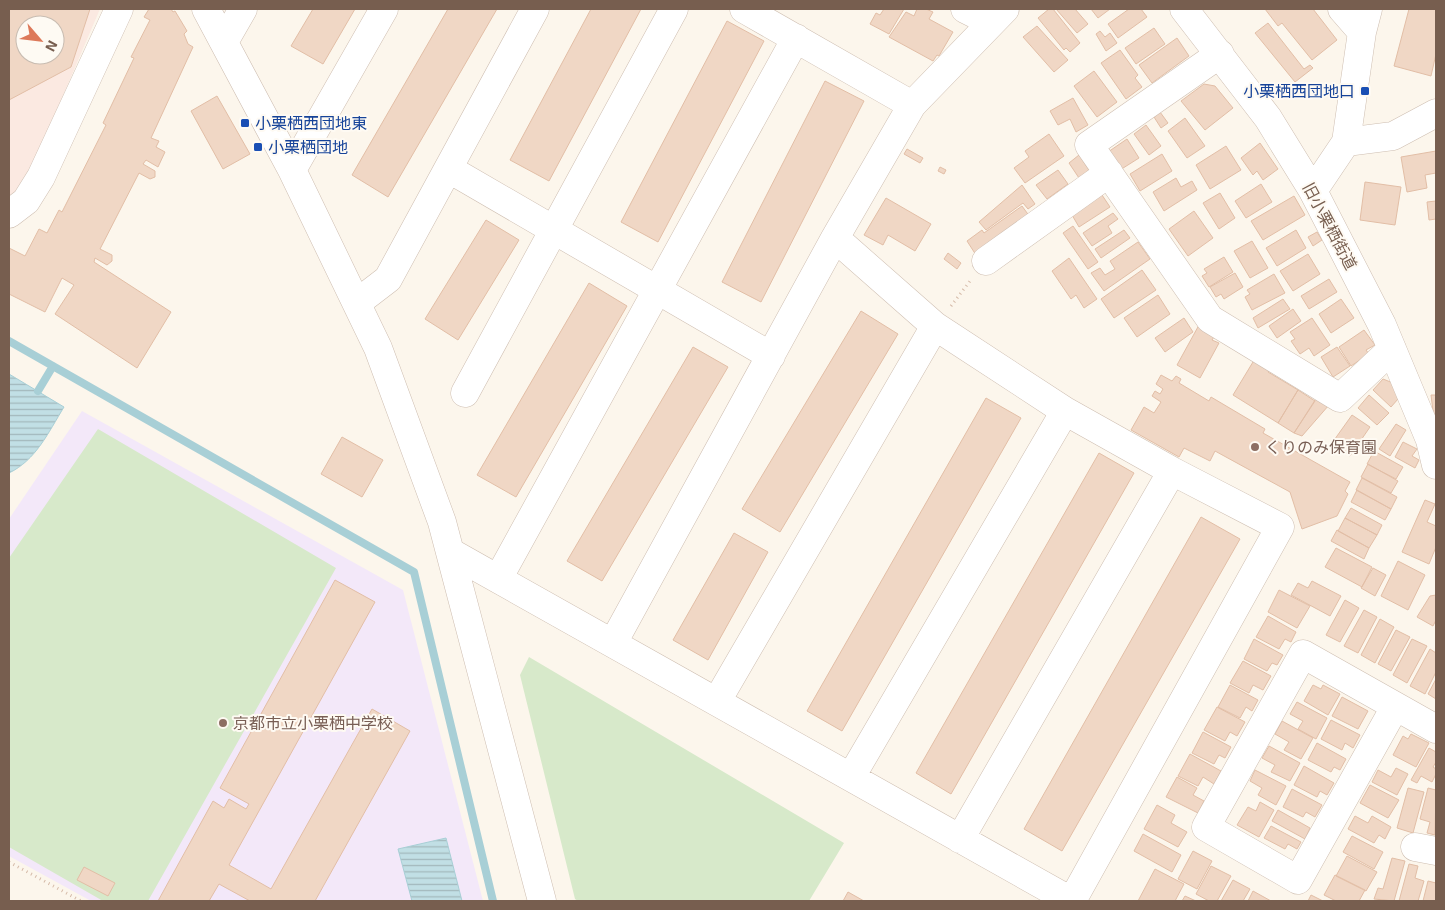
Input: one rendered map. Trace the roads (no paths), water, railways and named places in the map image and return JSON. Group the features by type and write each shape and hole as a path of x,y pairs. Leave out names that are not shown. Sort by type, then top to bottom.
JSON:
{"street":[{"path":"9,214 26,201 41,177 120,9"},
{"path":"206,9 292,170 358,302 378,348 442,522 542,901"},
{"path":"224,42 243,9"},
{"path":"292,170 384,9"},
{"path":"358,302 388,279 535,9"},
{"path":"465,393 674,9"},
{"path":"744,9 912,105"},
{"path":"966,9 998,16"},
{"name":"旧小栗栖街道","path":"1184,9 1268,118 1313,191 1382,325 1430,440 1436,465"},
{"path":"1313,191 1346,142 1365,21 1342,9"},
{"path":"613,643 835,238 912,105 998,16"},
{"path":"498,579 796,38"},
{"path":"1220,54 1089,146 1210,319 1340,398 1392,349"},
{"path":"1346,142 1393,136 1436,113"},
{"path":"449,169 771,356"},
{"path":"986,261 1109,173"},
{"path":"450,552 1072,901 1280,527 1172,471 1065,411 935,326 835,238"},
{"path":"717,701 935,326"},
{"path":"851,777 1065,411"},
{"path":"960,839 1172,471"},
{"path":"1395,707 1298,880 1206,827 1303,654 1436,729"}],"water":[{"path":"9,374 64,407 41,445 27,461 9,473"},
{"path":"446,838 462,901 412,901 398,849"}],"waterway":[{"path":"9,341 414,572 493,901"},
{"path":"38,391 53,366"}],"place":[{"name":"小栗栖西団地口","path":"1365,91"},
{"name":"小栗栖西団地東","path":"245,123"},
{"name":"小栗栖団地","path":"258,147"},
{"name":"くりのみ保育園","path":"1255,447"},
{"name":"京都市立小栗栖中学校","path":"223,723"}]}
